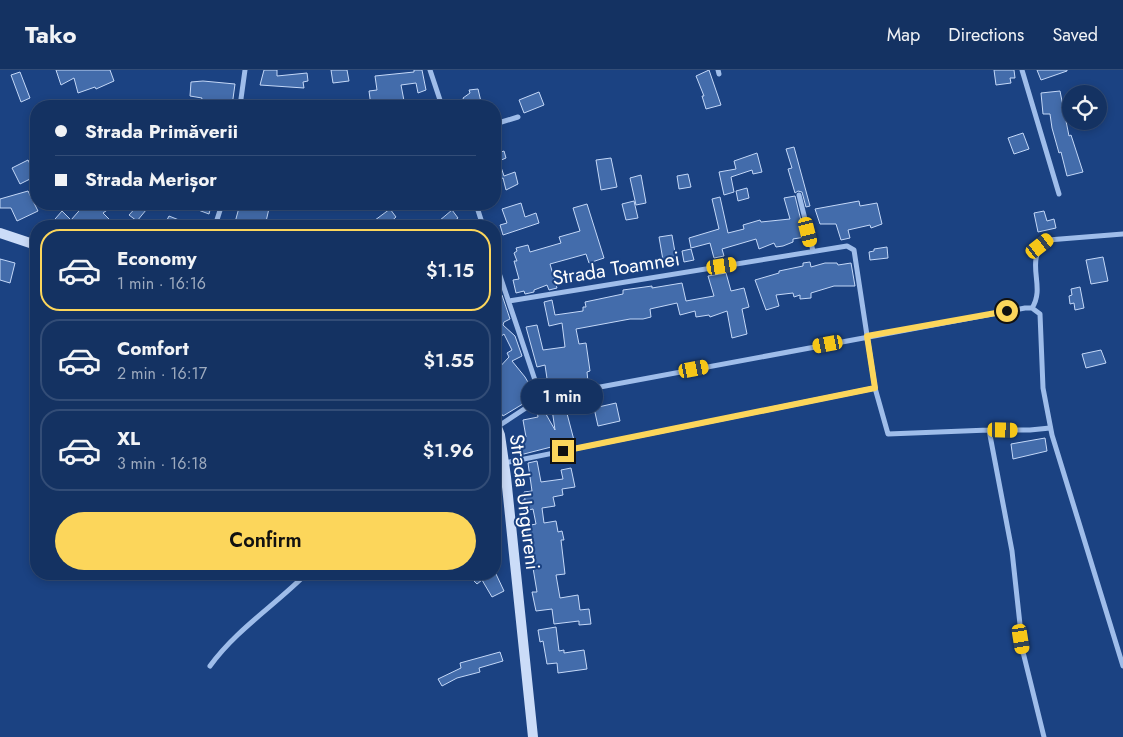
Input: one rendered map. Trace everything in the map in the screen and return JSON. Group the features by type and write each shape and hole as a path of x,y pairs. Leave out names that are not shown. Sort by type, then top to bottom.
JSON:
{"main road":[{"path":"0,232 30,243"},
{"name":"Strada Ungureni","path":"501,448 533,737"}],"street":[{"path":"241,100 245,70"},
{"path":"430,70 440,100"},
{"path":"1022,70 1059,194"},
{"path":"501,122 518,117"},
{"path":"799,195 813,251"},
{"path":"1032,308 1036,298 1035,260 1040,246 1048,240 1123,234"},
{"name":"Strada Toamnei","path":"509,301 847,246 854,250 875,388 888,434 1050,428"},
{"path":"501,278 541,398"},
{"path":"501,421 541,398 867,336 1032,308 1040,314 1043,388 1050,428 1123,666"},
{"path":"504,463 875,388"},
{"path":"989,430 1012,550 1023,652 1044,737"},
{"path":"210,666 231,640 300,580"}],"building":[{"path":"56,70 110,70 114,81 96,89 95,87 78,93 74,78 61,85"},
{"path":"264,70 277,70 277,76 307,73 308,81 303,82 304,88 260,85"},
{"path":"331,70 347,70 349,81 333,83"},
{"path":"414,70 422,70 426,90 418,93 416,83 401,85 404,100 370,100 369,91 377,90 375,76 414,72"},
{"path":"709,70 721,105 706,109 702,96 704,96 696,76"},
{"path":"994,70 1014,70 1015,78 1010,78 1011,83 996,85"},
{"path":"1037,70 1067,70 1067,71 1041,80"},
{"path":"20,72 30,98 21,102 11,75"},
{"path":"203,81 235,84 233,100 201,100 202,98 190,96 191,82"},
{"path":"478,89 481,100 464,100 463,98 470,93 469,90"},
{"path":"1060,91 1062,130 1068,130 1069,136 1071,135 1083,172 1067,176 1052,128 1050,114 1043,114 1041,93"},
{"path":"539,92 544,105 524,113 519,100"},
{"path":"1023,133 1029,149 1014,154 1008,138"},
{"path":"794,147 810,206 806,207 802,192 798,191 795,193 788,169 792,168 786,149"},
{"path":"504,151 506,158 501,160 501,152"},
{"path":"757,153 762,172 753,174 752,170 731,177 734,192 724,195 719,172 736,169 734,161"},
{"path":"611,158 617,187 601,190 596,160"},
{"path":"28,160 30,164 30,179 20,184 12,168"},
{"path":"501,167 504,176 515,172 518,184 506,190 503,178 501,179"},
{"path":"688,174 691,187 679,189 677,176"},
{"path":"641,175 646,203 636,205 630,178"},
{"path":"747,188 749,198 738,201 736,191"},
{"path":"28,191 30,195 30,210 38,211 17,221 11,208 0,208 0,199"},
{"path":"795,196 805,237 793,239 793,242 783,246 776,247 774,243 759,249 756,239 722,249 724,256 714,258 710,243 691,248 689,238 719,229 712,199 720,197 728,233 744,229 743,225 760,220 761,222 790,219 784,198"},
{"path":"634,201 638,218 626,220 622,204"},
{"path":"859,201 860,206 877,203 882,224 871,228 870,225 848,230 850,238 841,240 836,224 820,224 815,209"},
{"path":"521,203 525,217 536,213 539,223 503,235 501,225 507,223 502,209"},
{"path":"587,204 604,258 589,263 586,254 550,264 557,288 549,290 547,285 534,290 534,292 525,294 524,291 516,293 513,280 519,279 514,261 517,261 514,253 517,251 516,248 528,245 530,252 561,243 559,237 580,231 573,208"},
{"path":"80,210 107,210 103,213 110,220 71,220"},
{"path":"134,210 146,210 138,220 129,215"},
{"path":"198,210 210,210 209,214"},
{"path":"238,210 269,210 266,220 236,220"},
{"path":"389,210 396,217 393,220 375,220"},
{"path":"452,210 458,218 456,220 440,220"},
{"path":"62,211 71,220 54,220"},
{"path":"1044,211 1047,221 1054,219 1056,228 1038,232 1034,213"},
{"path":"169,216 179,220 167,220"},
{"path":"672,235 676,258 663,260 659,237"},
{"path":"887,247 888,258 870,260 869,252 874,251 874,249"},
{"path":"691,249 694,260 684,262 682,251"},
{"path":"1103,257 1108,281 1091,284 1086,260"},
{"path":"0,259 15,263 10,283 0,280"},
{"path":"810,262 811,267 825,263 837,263 838,265 851,263 855,286 834,286 811,293 811,298 800,299 800,295 794,297 793,293 776,295 779,306 766,310 755,280 779,273 779,271 803,266 803,263"},
{"path":"726,273 731,291 744,288 749,307 742,309 747,334 732,338 727,311 710,317 709,315 696,317 695,311 680,315 677,303 650,309 651,317 576,329 579,344 586,343 590,371 587,372 588,382 579,384 580,386 549,392 545,365 537,367 526,327 537,325 543,350 565,347 562,323 549,326 544,302 552,300 555,315 583,311 583,307 586,307 585,302 623,294 623,290 682,283 686,301 714,296 708,276"},
{"path":"1080,287 1084,308 1075,310 1074,303 1070,304 1069,296 1072,295 1071,289"},
{"path":"501,296 510,319 504,322 503,325 515,336 522,356 512,361 525,377 536,396 503,416 501,413 501,366 509,357 507,353 512,350 504,334 501,336"},
{"path":"1101,350 1106,363 1086,368 1082,354"},
{"path":"616,403 620,421 598,426 594,408"},
{"path":"565,406 575,444 556,448 555,446 520,455 519,449 514,450 512,440 526,437 523,420 538,417 537,411 543,409 555,430 552,409"},
{"path":"1045,438 1047,451 1013,459 1011,444"},
{"path":"537,461 541,482 563,479 561,470 571,468 575,487 562,489 563,495 553,497 555,506 542,508 544,523 556,521 558,532 562,531 564,540 561,540 565,574 556,575 560,598 578,595 580,610 589,609 591,624 579,625 579,621 554,624 552,609 536,611 532,592 537,592 526,526 536,524 533,509 524,511 523,500 525,500 524,492 532,491 528,463"},
{"path":"473,580 482,580 477,584"},
{"path":"482,580 499,580 504,591 492,597"},
{"path":"556,627 559,651 564,650 564,653 584,650 587,669 558,673 557,663 547,664 543,641 540,642 538,630"},
{"path":"500,652 503,661 479,668 480,672 457,678 442,686 438,679 461,668 460,663"}],"route":[{"path":"563,451 875,388 867,336 1007,311"}]}
